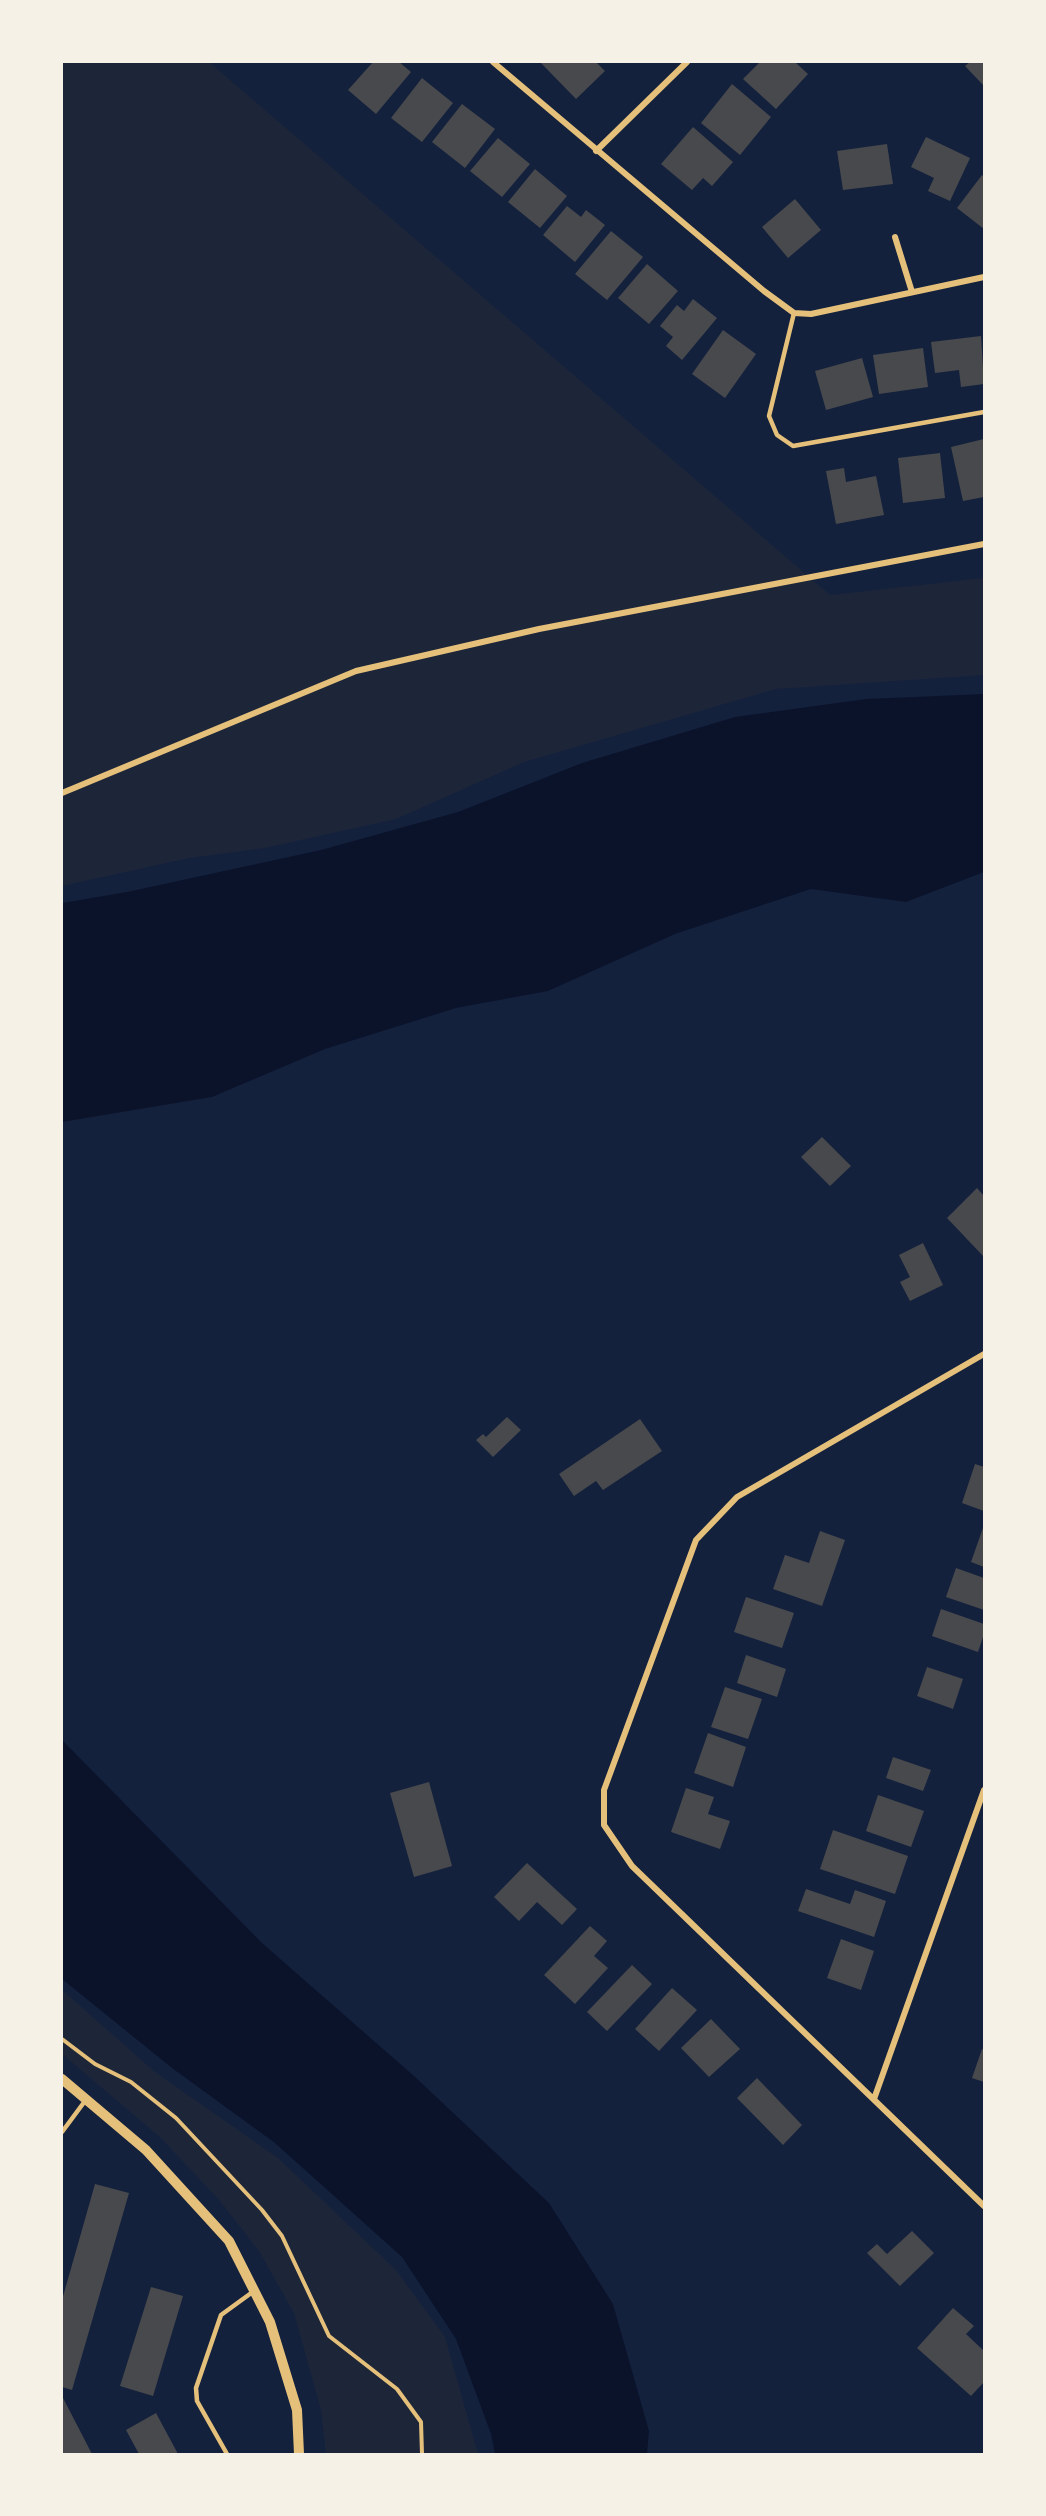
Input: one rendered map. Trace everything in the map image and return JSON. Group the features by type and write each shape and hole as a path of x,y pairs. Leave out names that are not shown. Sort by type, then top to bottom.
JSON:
{"street":[{"path":"493,62 596,151 764,291 794,313 811,314 984,277"},
{"path":"596,151 687,62"},
{"path":"895,237 912,292"},
{"path":"62,793 356,671 539,629 984,544"},
{"path":"984,1354 737,1497 696,1540 604,1790 604,1825 632,1866 984,2206"},
{"path":"874,2099 982,1807 984,1790"},
{"path":"62,2079 146,2150 229,2241 270,2322 297,2410 299,2454"}],"lane":[{"path":"794,313 769,416 777,435 793,446 984,412"},
{"path":"62,2132 86,2100"},
{"path":"227,2454 197,2402 196,2388 221,2315 254,2291"}],"path":[{"path":"62,2039 95,2064 131,2082 176,2118 262,2210 282,2236 329,2336 397,2389 421,2422 422,2454"}],"shaded area":[{"path":"62,62 209,62 830,595 984,578 984,675 776,689 524,762 396,819 265,848 189,858 62,886"},
{"path":"984,694 984,872 906,902 811,889 675,934 548,991 456,1008 325,1049 212,1097 62,1122 62,903 127,892 321,850 458,812 582,763 735,717 866,699"},
{"path":"62,1740 262,1943 414,2076 549,2203 613,2304 649,2431 647,2454 495,2454 491,2434 456,2339 402,2257 275,2143 172,2068 62,1979"},
{"path":"62,1990 155,2072 278,2158 396,2270 445,2337 478,2454 326,2454 321,2410 294,2313 259,2251 219,2200 160,2137 62,2054"}],"building":[{"path":"373,62 399,62 411,72 376,114 348,90"},
{"path":"540,62 596,62 605,71 576,99"},
{"path":"760,62 795,62 808,74 776,109 743,79"},
{"path":"970,62 984,62 984,86 965,66"},
{"path":"422,78 453,103 422,142 391,118"},
{"path":"732,84 771,117 740,155 701,123"},
{"path":"462,104 495,129 465,168 432,142"},
{"path":"693,127 733,162 712,186 703,178 692,190 661,164"},
{"path":"926,137 970,158 950,201 928,191 934,178 911,167"},
{"path":"498,138 530,164 502,197 470,171"},
{"path":"887,144 893,184 843,190 837,151"},
{"path":"535,169 567,196 540,228 508,202"},
{"path":"982,175 984,177 984,229 957,208"},
{"path":"795,199 821,230 788,258 762,227"},
{"path":"567,206 581,217 586,210 605,225 575,262 543,235"},
{"path":"611,231 643,257 607,300 575,274"},
{"path":"647,264 678,291 649,324 618,298"},
{"path":"693,299 717,318 682,360 666,346 673,337 660,326 677,305 684,311"},
{"path":"723,330 756,354 725,398 692,374"},
{"path":"981,336 984,384 961,387 959,370 935,373 931,342"},
{"path":"923,348 928,387 879,394 873,355"},
{"path":"862,358 873,397 826,410 815,371"},
{"path":"984,439 984,497 963,501 951,447"},
{"path":"940,453 945,498 903,503 898,458"},
{"path":"844,468 846,482 876,476 884,515 836,524 826,471"},
{"path":"822,1137 851,1166 830,1186 801,1157"},
{"path":"977,1188 984,1196 984,1257 947,1218"},
{"path":"923,1243 943,1285 910,1301 900,1282 910,1277 899,1255"},
{"path":"507,1417 521,1430 493,1457 476,1440 483,1434 486,1437"},
{"path":"640,1419 662,1451 603,1490 596,1481 574,1496 559,1474"},
{"path":"975,1464 984,1467 984,1511 962,1503"},
{"path":"984,1525 984,1567 971,1562"},
{"path":"820,1531 845,1540 822,1606 773,1589 785,1555 809,1563"},
{"path":"956,1568 984,1578 984,1610 946,1597"},
{"path":"746,1597 794,1613 782,1648 734,1632"},
{"path":"941,1609 984,1624 984,1634 978,1652 932,1636"},
{"path":"746,1655 786,1669 777,1697 737,1683"},
{"path":"927,1667 963,1679 953,1709 917,1696"},
{"path":"725,1687 762,1699 748,1739 711,1727"},
{"path":"708,1733 746,1747 733,1787 694,1773"},
{"path":"893,1757 931,1770 923,1791 886,1778"},
{"path":"429,1782 452,1866 414,1877 390,1793"},
{"path":"686,1788 714,1797 708,1814 730,1821 720,1849 671,1832"},
{"path":"878,1795 924,1811 911,1847 866,1831"},
{"path":"833,1830 908,1856 895,1894 820,1869"},
{"path":"527,1863 577,1909 562,1925 537,1902 519,1921 494,1897"},
{"path":"806,1889 850,1904 855,1890 886,1901 874,1937 798,1911"},
{"path":"590,1926 607,1941 594,1956 608,1968 575,2004 544,1975"},
{"path":"841,1939 874,1951 861,1990 827,1978"},
{"path":"632,1965 652,1984 607,2031 587,2012"},
{"path":"672,1988 697,2010 659,2051 635,2029"},
{"path":"711,2019 740,2049 709,2077 681,2048"},
{"path":"982,2049 984,2050 984,2082 972,2078"},
{"path":"757,2078 802,2125 783,2145 737,2098"},
{"path":"95,2184 129,2193 72,2390 62,2387 62,2300"},
{"path":"912,2231 934,2253 900,2286 867,2253 877,2244 887,2254"},
{"path":"151,2287 183,2296 153,2396 120,2386"},
{"path":"953,2308 974,2326 966,2334 984,2351 984,2382 971,2396 917,2348"},
{"path":"62,2396 92,2454 62,2454"},
{"path":"156,2413 178,2454 139,2454 126,2430"}]}
